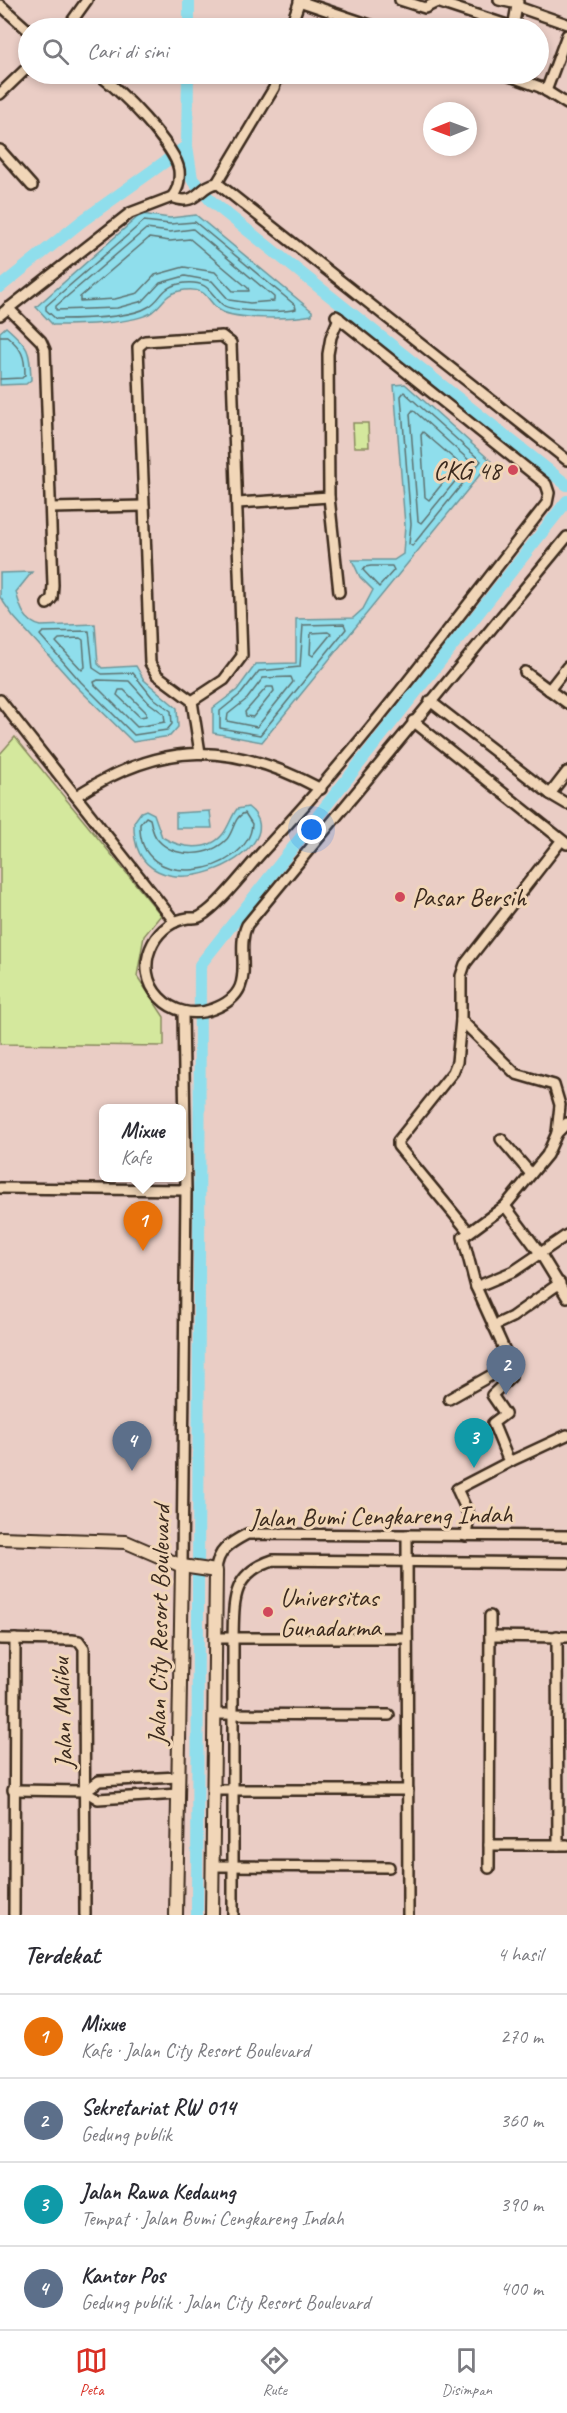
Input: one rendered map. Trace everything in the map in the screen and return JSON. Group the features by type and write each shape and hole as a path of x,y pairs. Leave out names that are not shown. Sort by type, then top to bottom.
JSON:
{"street":[{"path":"74,18 87,0"},
{"path":"400,0 425,8 437,2 484,18"},
{"path":"499,0 518,4 567,24"},
{"path":"294,18 300,1 350,18"},
{"path":"0,5 18,21"},
{"path":"549,83 567,35"},
{"path":"0,94 18,77"},
{"path":"109,84 135,107 166,144 179,168 179,183 172,197"},
{"path":"0,315 130,213 172,197 184,200 199,197 213,184 275,84"},
{"path":"529,84 546,91 567,104"},
{"path":"546,91 549,84"},
{"path":"1,152 32,186"},
{"path":"213,184 567,460"},
{"path":"8,308 40,341 45,350 53,592 47,604"},
{"path":"339,592 329,498 328,354 338,317 546,484 549,493 547,503 321,789 206,912 198,918 175,922 166,927 153,942 147,960 147,970 158,997 187,1013 212,1010 227,1002 240,986 245,965 241,944 244,930 257,911 567,537"},
{"path":"192,701 224,680 242,656 231,342 222,336 145,341 138,347 152,668 167,684 192,701 200,753"},
{"path":"238,503 329,498"},
{"path":"51,508 144,506"},
{"path":"549,690 567,667"},
{"path":"525,672 567,703"},
{"path":"0,700 175,922"},
{"path":"429,703 550,794 567,804"},
{"path":"415,719 564,842 465,964 461,976 461,1020 457,1062 453,1072 398,1141 398,1146 468,1231"},
{"path":"76,796 104,778 134,765 167,756 200,753 242,757 273,766 321,789"},
{"path":"550,794 567,772"},
{"name":"Jalan City Resort Boulevard","path":"176,1915 178,1777 187,1567 187,1013"},
{"path":"461,1020 516,1074 554,1085 560,1105 557,1133 547,1155 505,1206 468,1231 463,1237 476,1287 511,1364 512,1377 492,1395 504,1414 493,1423 511,1461"},
{"path":"557,1133 567,1123"},
{"path":"501,1139 531,1174"},
{"path":"0,1188 186,1190"},
{"path":"505,1206 540,1253 567,1297"},
{"path":"476,1287 514,1271 567,1235"},
{"path":"493,1326 512,1317 560,1283"},
{"path":"449,1399 511,1364"},
{"path":"466,1536 469,1515 457,1489 567,1436"},
{"name":"Jalan Bumi Cengkareng Indah","path":"211,1570 225,1547 247,1534 567,1536"},
{"path":"407,1535 408,1915"},
{"path":"0,1538 126,1542 187,1567 211,1570 215,1638 212,1915"},
{"path":"233,1915 233,1638 235,1595 239,1583 260,1564 273,1560 567,1563"},
{"path":"489,1868 490,1616"},
{"path":"490,1636 567,1636"},
{"path":"489,1845 562,1845 556,1636"},
{"path":"215,1638 407,1638"},
{"name":"Jalan Malibu","path":"0,1639 72,1640 79,1641 84,1648 85,1915"},
{"path":"14,1915 15,1639"},
{"path":"214,1714 389,1714"},
{"name":"Jalan Malibu","path":"85,1791 99,1781 178,1777"},
{"name":"Jalan Malibu","path":"13,1790 85,1791 98,1799 178,1794"},
{"path":"213,1790 408,1790"},
{"path":"212,1866 389,1867"}],"green space":[{"path":"353,423 368,423 369,447 354,447"},
{"path":"15,737 161,915 144,936 137,976 164,1017 164,1046 0,1044 0,754"}],"water":[{"path":"141,214 170,218 196,215 312,311 312,315 265,318 228,314 216,308 203,293 185,290 169,295 152,312 133,319 105,323 53,325 36,307"},
{"path":"6,327 24,345 29,355 31,380 26,384 0,385 0,332"},
{"path":"405,384 491,461 262,742 213,733 213,708 237,690 256,664 296,663 296,619 353,618 363,609 373,590 360,577 352,560 394,560 403,554 405,525 394,385"},
{"path":"32,572 16,592 21,608 30,621 41,626 95,624 98,664 102,668 136,666 144,680 177,708 178,727 170,736 133,742 76,686 13,616 0,597 0,573"},
{"path":"248,807 259,824 254,843 236,859 211,871 183,876 158,871 140,854 134,822 141,812 146,810 154,814 162,837 177,844 194,847 217,840 225,831 237,809"},
{"path":"210,811 212,828 176,828 176,813"}],"waterway":[{"path":"189,0 189,18"},
{"path":"0,287 82,221 187,146 188,84"},
{"path":"187,146 192,179 212,202 567,485"},
{"path":"197,1915 200,965 567,501"}],"place":[{"name":"CKG 48","path":"513,470"},
{"name":"Pasar Bersih","path":"400,897"},
{"name":"Mixue","path":"143,1251"},
{"name":"Sekretariat RW 014","path":"506,1395"},
{"name":"Jalan Rawa Kedaung","path":"474,1468"},
{"name":"Kantor Pos","path":"132,1471"},
{"name":"Universitas Gunadarma","path":"268,1612"}]}
